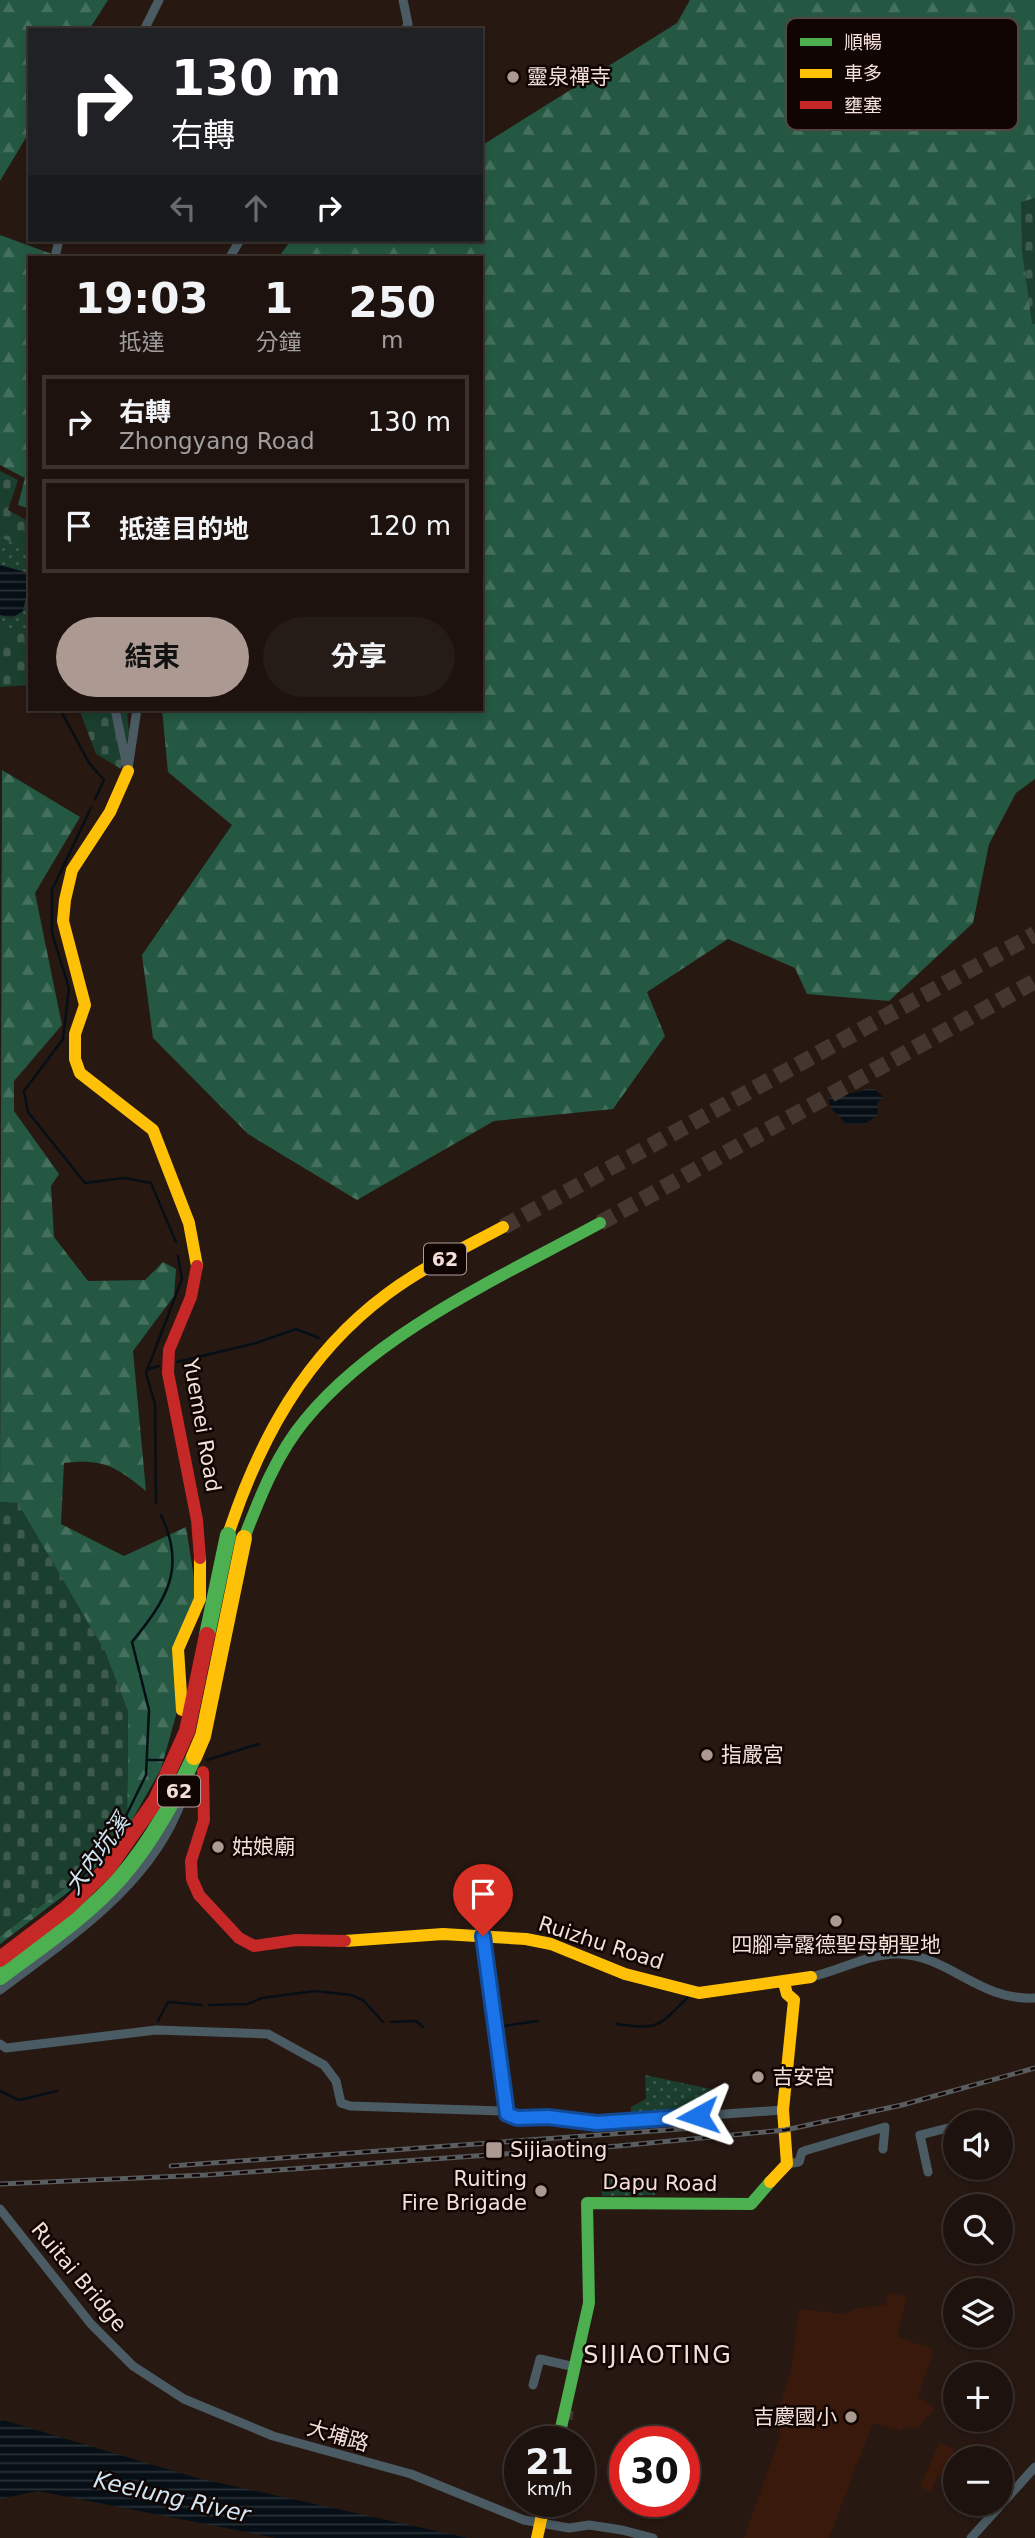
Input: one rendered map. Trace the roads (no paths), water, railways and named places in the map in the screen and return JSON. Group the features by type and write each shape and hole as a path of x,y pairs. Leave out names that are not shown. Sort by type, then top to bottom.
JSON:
{"main road":[{"name":"Yuemei Road","path":"128,771 110,813 72,870 64,921 82,983 85,1004 75,1034 75,1059 80,1073 153,1130 196,1249 197,1271 191,1297 169,1350 167,1373 197,1520 202,1580 200,1599 177,1649 182,1710"},
{"name":"62","path":"0,1977 77,1919 121,1877 171,1807 203,1736 236,1536 289,1439 337,1383 397,1336 600,1223"},
{"name":"62","path":"0,1959 67,1908 108,1868 156,1800 187,1731 256,1454 279,1410 326,1349 388,1294 503,1227"},
{"name":"Ruizhu Road","path":"200,1766 204,1820 191,1861 192,1879 199,1895 239,1938 254,1946 296,1940 365,1942 443,1934 483,1936 551,1944 625,1974 699,1993 784,1983 811,1977"},
{"path":"787,2164 784,2115 794,2000 811,1977"},
{"path":"784,1983 787,1994 794,2000"},
{"name":"Dapu Road","path":"561,2426 589,2302 587,2203 642,2201 751,2204 787,2164"}],"street":[{"path":"145,28 159,0"},
{"path":"402,0 408,24 406,28"},
{"path":"116,711 128,771"},
{"path":"128,771 133,756 137,711"},
{"path":"0,1990 120,1895 157,1851 200,1766"},
{"path":"483,1936 507,2114"},
{"name":"Ruizhu Road","path":"811,1977 899,1954 958,1973 999,1996 1035,1998"},
{"path":"0,2045 6,2048 156,2030 268,2034 324,2065 336,2081 341,2103 507,2114 517,2118 548,2117 597,2123 784,2115"},
{"path":"787,2164 799,2162 802,2152 807,2150 885,2127 883,2149"},
{"path":"929,2172 920,2135 943,2129"},
{"name":"Ruitai Bridge","path":"0,2209 91,2324 133,2366"},
{"path":"533,2385 540,2359 575,2367"},
{"name":"大埔路","path":"133,2366 184,2399 239,2423 273,2436 411,2474 524,2520 539,2531"},
{"path":"971,2538 1035,2467"},
{"path":"539,2531 600,2527 653,2538"}],"water":[{"path":"0,565 25,572 28,588 23,611 12,618 0,615"},
{"path":"875,1089 883,1097 877,1103 878,1115 865,1124 846,1124 831,1108 828,1098"},
{"name":"Keelung River","path":"0,2419 197,2478 468,2538 276,2538 38,2491 0,2499"}],"waterway":[{"name":"大內坑溪","path":"61,711 89,763 104,780 95,799"},
{"name":"大內坑溪","path":"91,808 52,890 52,933 69,988 63,1039 24,1091 28,1112 85,1183 125,1178 151,1183 176,1242"},
{"name":"大內坑溪","path":"156,1503 155,1404 146,1373 182,1279 178,1256"},
{"path":"177,1362 256,1343 296,1329 319,1338"},
{"path":"149,1369 159,1366"},
{"name":"大內坑溪","path":"64,1900 118,1832 146,1775 149,1710 132,1642 155,1612 169,1583 172,1552 169,1534 161,1515"},
{"path":"207,1760 259,1744"},
{"path":"147,1760 168,1760"},
{"path":"209,2005 248,2004 262,1998 315,1991 351,1995 363,2000 383,2022"},
{"path":"617,2024 643,2027 658,2024 688,1997"},
{"path":"158,2021 168,2002 202,2005"},
{"path":"391,2022 416,2021 423,2027"},
{"path":"503,2026 538,2021"},
{"path":"0,2091 19,2100 57,2091"}],"tunnel":[{"path":"503,1227 1035,934"},
{"path":"600,1223 1035,981"},
{"path":"564,2414 576,2416"}],"railway":[{"path":"0,2184 206,2175 618,2146 785,2130 902,2105 1035,2068"},
{"path":"171,2166 709,2127"}],"place":[{"name":"靈泉禪寺","path":"513,77"},
{"name":"指嚴宮","path":"707,1755"},
{"name":"姑娘廟","path":"218,1847"},
{"name":"四腳亭露德聖母朝聖地","path":"836,1921"},
{"name":"吉安宮","path":"758,2077"},
{"name":"Sijiaoting","path":"494,2150"},
{"name":"Ruiting Fire Brigade","path":"541,2191"},
{"name":"吉慶國小","path":"851,2417"}],"district":[{"name":"SIJIAOTING","path":"658,2355"}]}
